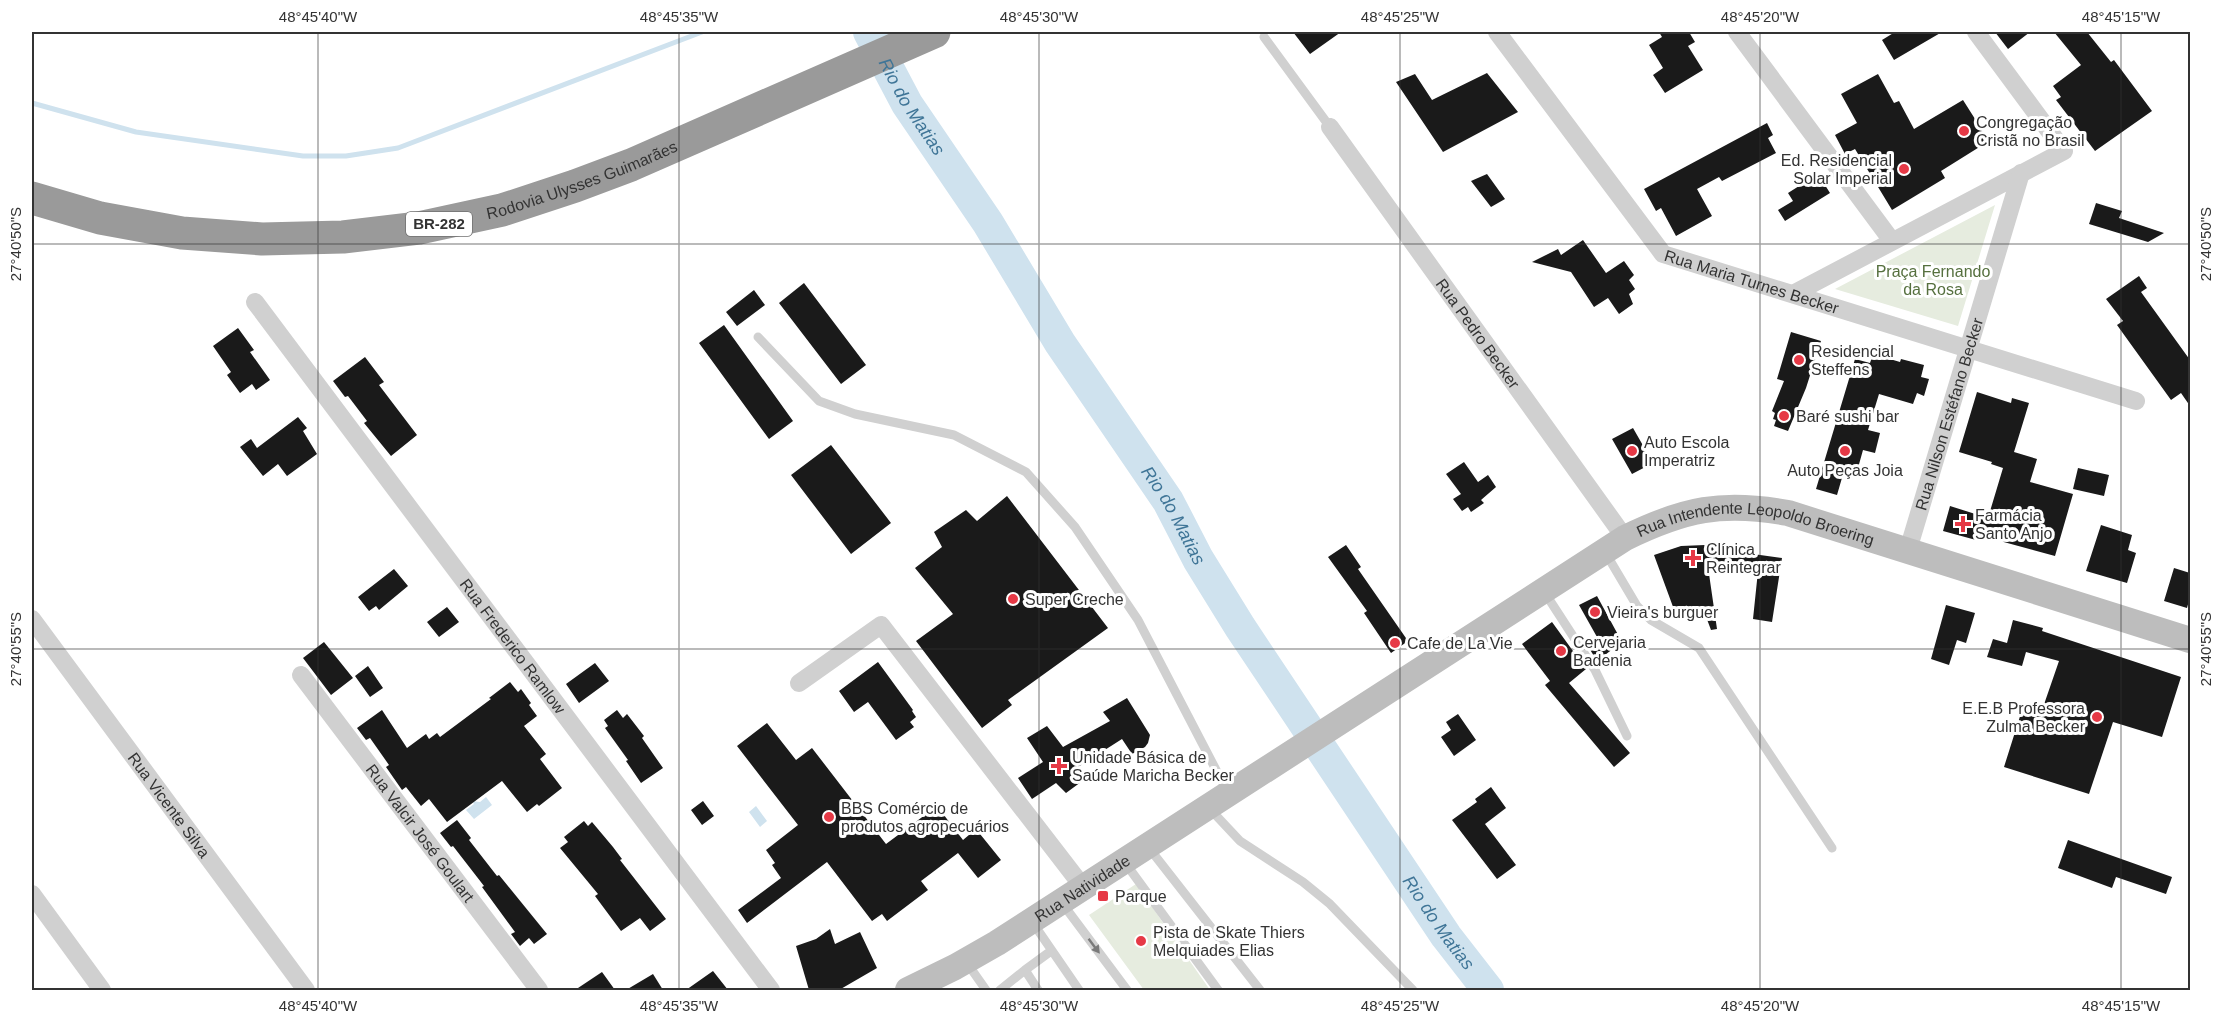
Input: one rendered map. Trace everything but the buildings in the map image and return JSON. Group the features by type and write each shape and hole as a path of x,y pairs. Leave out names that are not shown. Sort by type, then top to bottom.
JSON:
{"highway":[{"name":"Rodovia Ulysses Guimarães","path":"32,198 100,218 205,235 262,239 343,237 419,228 502,210 631,165 924,36"}],"main road":[{"name":"Rua Intendente Leopoldo Broering","path":"1253,777 1615,545 1668,519 1687,512 1709,508 1736,507 1788,513 2190,640"},
{"name":"Rua Natividade","path":"908,990 966,962 1253,777"}],"street":[{"name":"Rua Maria Turnes Becker","path":"1497,32 1663,254 2136,401"},
{"path":"1737,32 1892,241"},
{"path":"1793,294 2064,151 1976,32"},
{"name":"Rua Pedro Becker","path":"1330,127 1615,545"},
{"name":"Rua Nilson Estéfano Becker","path":"1908,550 2021,173"},
{"name":"Rua Frederico Ramlow","path":"255,302 771,990"},
{"name":"Rua Vicente Silva","path":"32,619 306,990"},
{"path":"799,683 881,625 1083,887"},
{"name":"Rua Valcir José Goulart","path":"301,675 539,990"},
{"path":"32,894 102,990"}],"lane":[{"path":"1264,37 1330,127"},
{"path":"758,337 819,401 855,414 954,435 1026,472 1075,527 1138,620 1218,800 1240,841 1303,882 1330,904 1413,990"},
{"path":"1615,545 1637,606 1651,620 1698,648 1832,848"},
{"path":"1543,591 1595,670 1627,736"},
{"path":"1147,846 1260,990"},
{"path":"1124,861 1218,990"},
{"path":"1061,902 1127,990"},
{"path":"1031,921 1078,990"},
{"path":"1000,990 1051,951"},
{"path":"966,962 986,990"},
{"path":"1025,970 1038,990"}],"green space":[{"name":"Praça Fernando da Rosa","path":"1995,205 1958,326 1835,289"},
{"path":"1136,884 1210,990 1144,990 1089,915"}],"water":[{"path":"486,797 492,805 474,819 466,810 474,804 472,801 480,802"},
{"path":"756,806 767,821 760,827 749,812"}],"waterway":[{"path":"32,103 136,132 303,156 346,156 398,148 702,32"},
{"name":"Rio do Matias","path":"869,32 907,104 988,223 1060,343 1168,501 1198,559 1240,627 1446,936 1488,990"}],"place":[{"name":"Congregação Cristã no Brasil","path":"1964,131"},
{"name":"Ed. Residencial Solar Imperial","path":"1904,169"},
{"name":"Residencial Steffens","path":"1799,360"},
{"name":"Baré sushi bar","path":"1784,416"},
{"name":"Auto Escola Imperatriz","path":"1632,451"},
{"name":"Auto Peças Joia","path":"1845,451"},
{"name":"Farmácia Santo Anjo","path":"1963,524"},
{"name":"Clínica Reintegrar","path":"1693,558"},
{"name":"Super Creche","path":"1013,599"},
{"name":"Vieira's burguer","path":"1595,612"},
{"name":"Cafe de La Vie","path":"1395,643"},
{"name":"Cervejaria Badenia","path":"1561,651"},
{"name":"E.E.B Professora Zulma Becker","path":"2097,717"},
{"name":"Unidade Básica de Saúde Maricha Becker","path":"1059,766"},
{"name":"BBS Comércio de produtos agropecuários","path":"829,817"},
{"name":"Parque","path":"1103,896"},
{"name":"Pista de Skate Thiers Melquiades Elias","path":"1141,941"}]}
